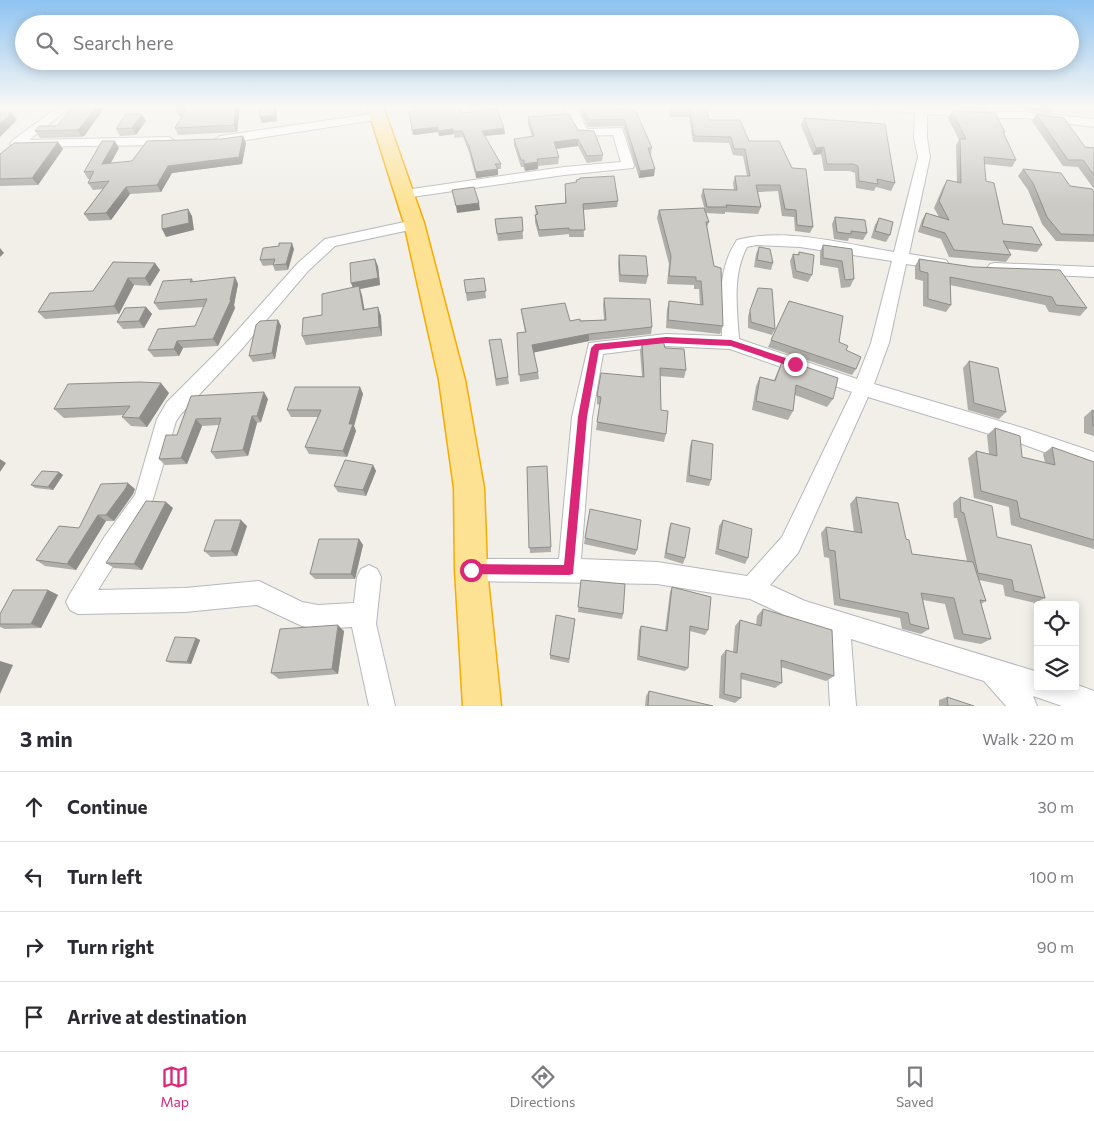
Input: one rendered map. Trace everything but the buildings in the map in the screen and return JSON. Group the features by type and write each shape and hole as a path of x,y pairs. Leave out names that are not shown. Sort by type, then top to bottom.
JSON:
{"highway":[{"path":"386,139 414,225 452,380 469,488 471,570 482,706"}],"street":[{"path":"5,153 23,139"},
{"path":"205,140 220,139"},
{"path":"405,194 564,170 628,165 620,139"},
{"path":"751,588 790,545 863,388 880,343 924,157 919,142 920,139"},
{"path":"16,144 185,141"},
{"path":"365,614 318,617 294,610 259,592 185,600 78,602 112,544 144,499 167,419 174,408 234,346 304,267 330,242 414,225"},
{"path":"731,343 728,278 737,250 742,242 756,240 800,242 958,266"},
{"path":"977,268 1094,272"},
{"path":"569,570 582,417 595,348 666,340 731,343 863,388 1023,436 1094,461"},
{"path":"471,570 569,570 657,573 751,588 803,612 838,624 1034,684"},
{"path":"369,578 364,624 382,706"},
{"path":"838,624 843,706"},
{"path":"991,669 1024,706"},
{"path":"1057,691 1094,704"}],"route":[{"path":"471,570 569,570 582,417 595,348 666,340 731,343 795,364"}]}
